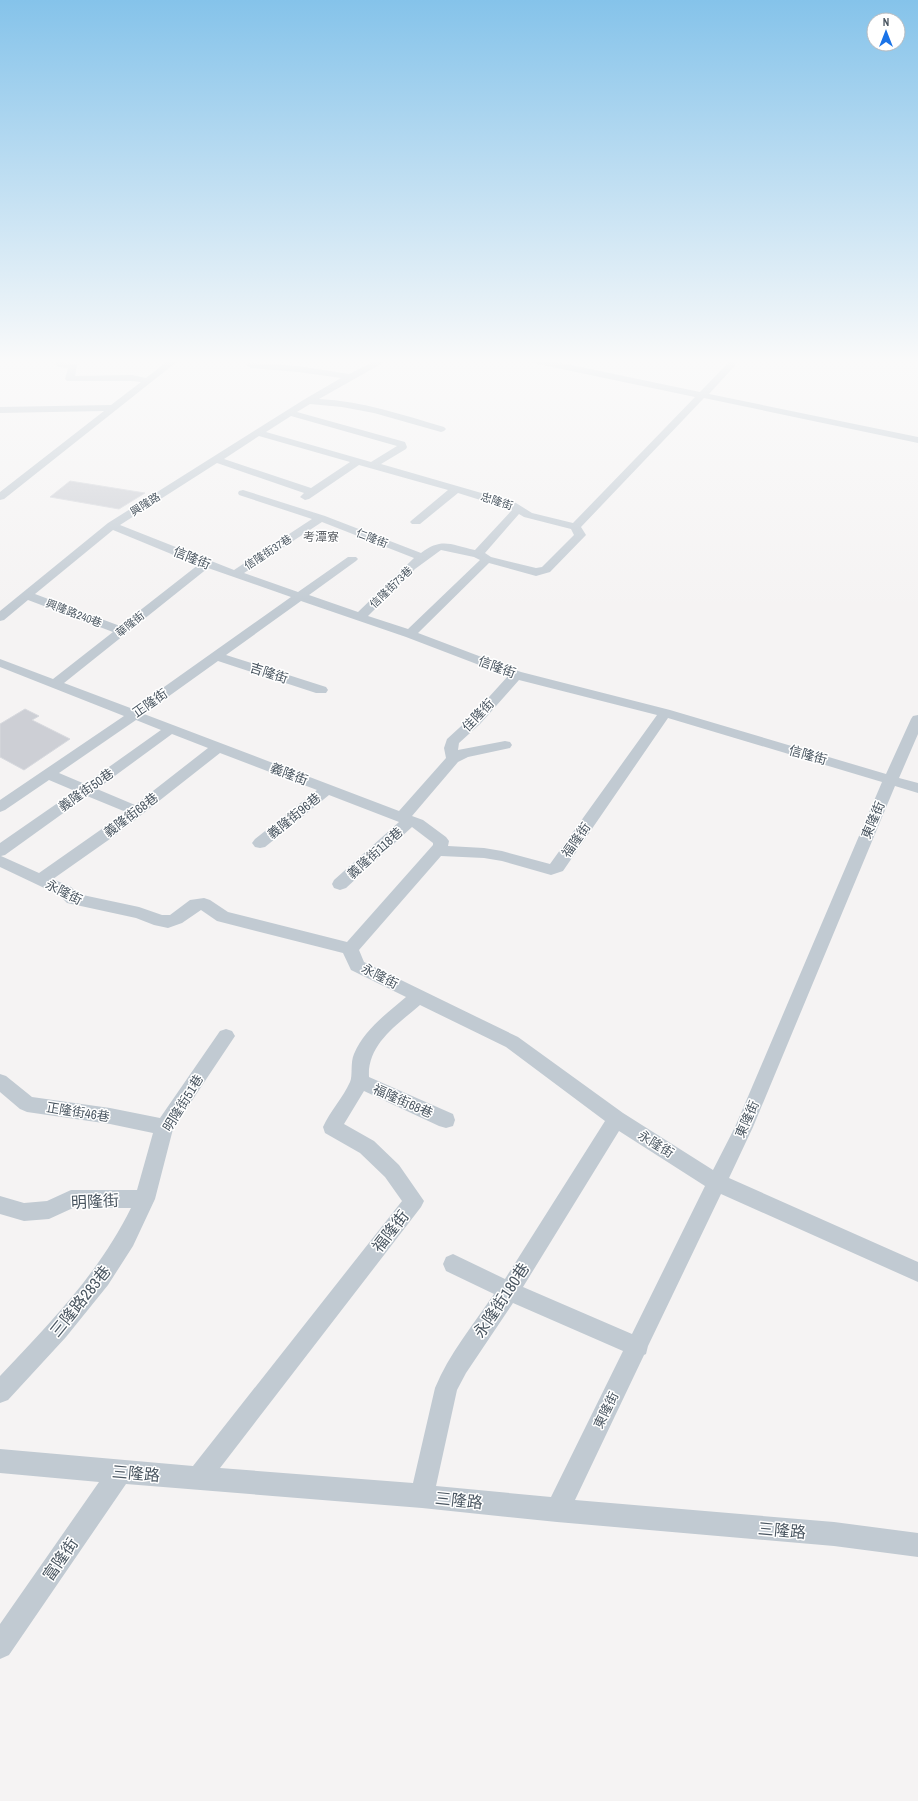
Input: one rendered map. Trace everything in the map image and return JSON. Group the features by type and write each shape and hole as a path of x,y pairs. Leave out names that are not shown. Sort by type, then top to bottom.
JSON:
{"street":[{"path":"0,497 68,444"},
{"name":"興隆路","path":"0,617 112,525 242,444"},
{"name":"忠隆街","path":"298,444 512,504 518,509 483,557 410,634"},
{"path":"373,465 399,449 401,444"},
{"path":"518,509 528,515 575,527 654,444"},
{"path":"218,460 312,492"},
{"path":"288,508 358,461"},
{"path":"416,522 456,489"},
{"name":"仁隆街","path":"243,493 321,518 421,557"},
{"name":"信隆街37巷","path":"235,574 321,518"},
{"name":"信隆街","path":"112,525 206,564 410,634 516,675 665,713 918,788"},
{"name":"信隆街73巷","path":"360,617 421,557 436,547 440,546 536,572 546,570 580,535 575,527"},
{"name":"正隆街","path":"0,807 134,715 352,559"},
{"name":"華隆街","path":"55,684 206,564"},
{"name":"興隆路240巷","path":"27,595 121,631"},
{"name":"吉隆街","path":"217,656 321,690"},
{"name":"義隆街","path":"0,663 418,824 441,841 442,846 437,851"},
{"name":"佳隆街","path":"453,759 451,748 452,742 475,721 516,675"},
{"name":"福隆街","path":"437,851 484,853 502,856 551,870 557,867 665,713"},
{"name":"東隆街","path":"557,1510 638,1347 716,1182 744,1127 890,779 918,719"},
{"name":"義隆街50巷","path":"0,851 171,729"},
{"name":"佳隆街","path":"406,819 453,759 464,753 505,746"},
{"name":"義隆街68巷","path":"40,880 137,811 219,747"},
{"path":"48,774 137,811"},
{"name":"義隆街96巷","path":"260,844 328,789"},
{"name":"義隆街118巷","path":"340,884 406,819"},
{"path":"350,949 437,851"},
{"name":"永隆街","path":"0,861 65,891 73,899 139,912 160,921 168,922 176,919 196,904 204,904 223,917 350,949 358,966 512,1042 616,1119 716,1182 918,1272"},
{"name":"福隆街","path":"198,1478 414,1201 392,1171 367,1147 332,1128 360,1081 358,1074 364,1051 376,1033 419,996"},
{"name":"明隆街51巷","path":"146,1199 164,1128 226,1036"},
{"name":"正隆街46巷","path":"0,1081 28,1104 110,1116 164,1128"},
{"name":"福隆街68巷","path":"360,1081 446,1120"},
{"name":"永隆街180巷","path":"422,1496 446,1388 458,1365 509,1291 616,1119"},
{"name":"明隆街","path":"0,1205 24,1212 49,1210 71,1199 146,1199"},
{"name":"三隆路283巷","path":"0,1392 58,1330 100,1278 126,1239 146,1199"},
{"path":"453,1264 509,1291 638,1347"},
{"name":"三隆路","path":"0,1461 422,1496 557,1510 834,1534 918,1545"},
{"name":"富隆街","path":"0,1646 120,1472"}],"building":[{"path":"70,481 145,493 119,509 50,497"},
{"path":"25,709 39,716 32,720 70,739 24,770 0,757 0,724"}],"district":[{"name":"考潭寮","path":"321,537"}]}
